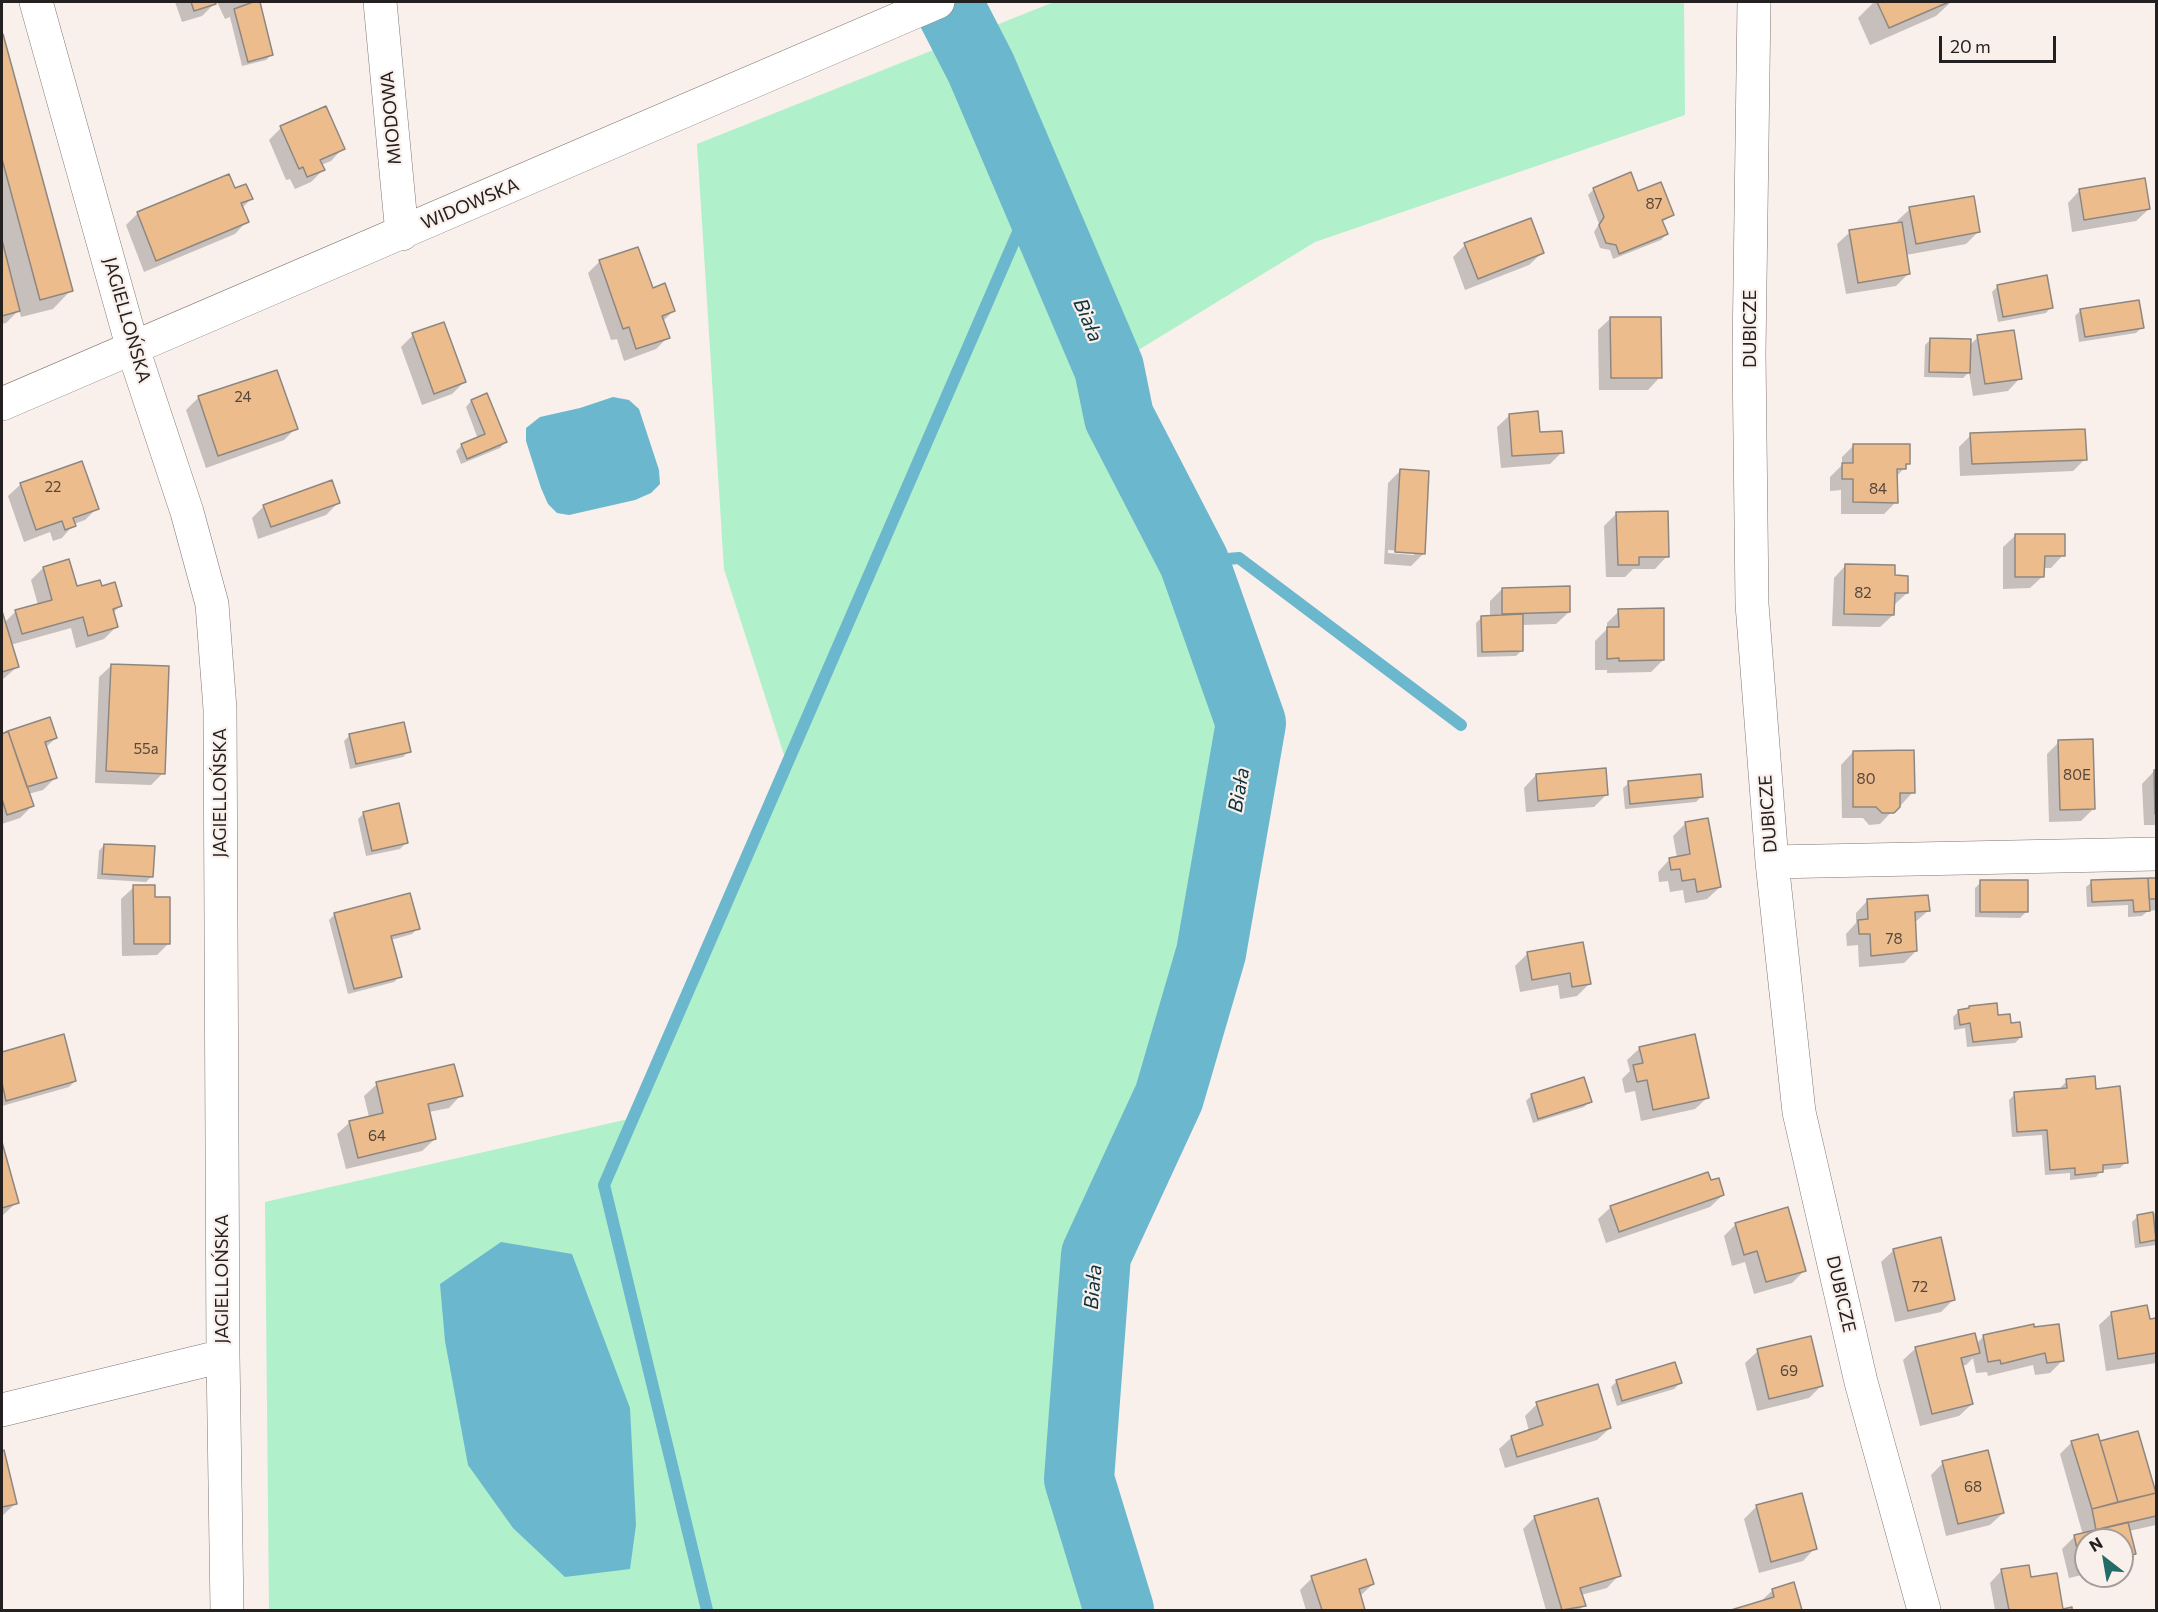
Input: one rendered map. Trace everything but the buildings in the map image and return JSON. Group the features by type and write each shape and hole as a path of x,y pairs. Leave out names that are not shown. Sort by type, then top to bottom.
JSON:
{"street":[{"name":"JAGIELLOŃSKA","path":"36,2 134,349 187,512 212,604 220,709 223,1356 227,1611"},
{"name":"MIODOWA","path":"380,2 402,234"},
{"name":"WIDOWSKA","path":"2,404 938,2"},
{"name":"DUBICZE","path":"1754,2 1749,353 1752,604 1772,862 1799,1112 1861,1382 1924,1611"},
{"path":"1772,862 2157,854"},
{"path":"2,1410 223,1356"}],"green space":[{"path":"1054,2 1684,2 1685,115 1315,242 1109,368 1119,417 1194,562 1251,723 1211,953 1169,1097 1096,1255 1079,1479 1119,1610 269,1610 265,1202 633,1118 787,764 724,569 697,144"}],"water":[{"path":"613,397 629,400 639,409 659,470 660,484 651,493 635,500 569,515 557,513 548,504 541,488 526,441 526,428 540,417 580,408"},
{"path":"501,1242 572,1254 630,1408 636,1525 630,1569 565,1577 513,1528 468,1465 445,1341 440,1284"}],"waterway":[{"name":"Biała","path":"947,2 981,68 1109,368 1119,417 1194,562 1251,723 1211,953 1169,1097 1096,1255 1079,1479 1119,1610"},
{"path":"707,1610 604,1185 1035,193"},
{"path":"1194,562 1239,558 1461,725"}]}
